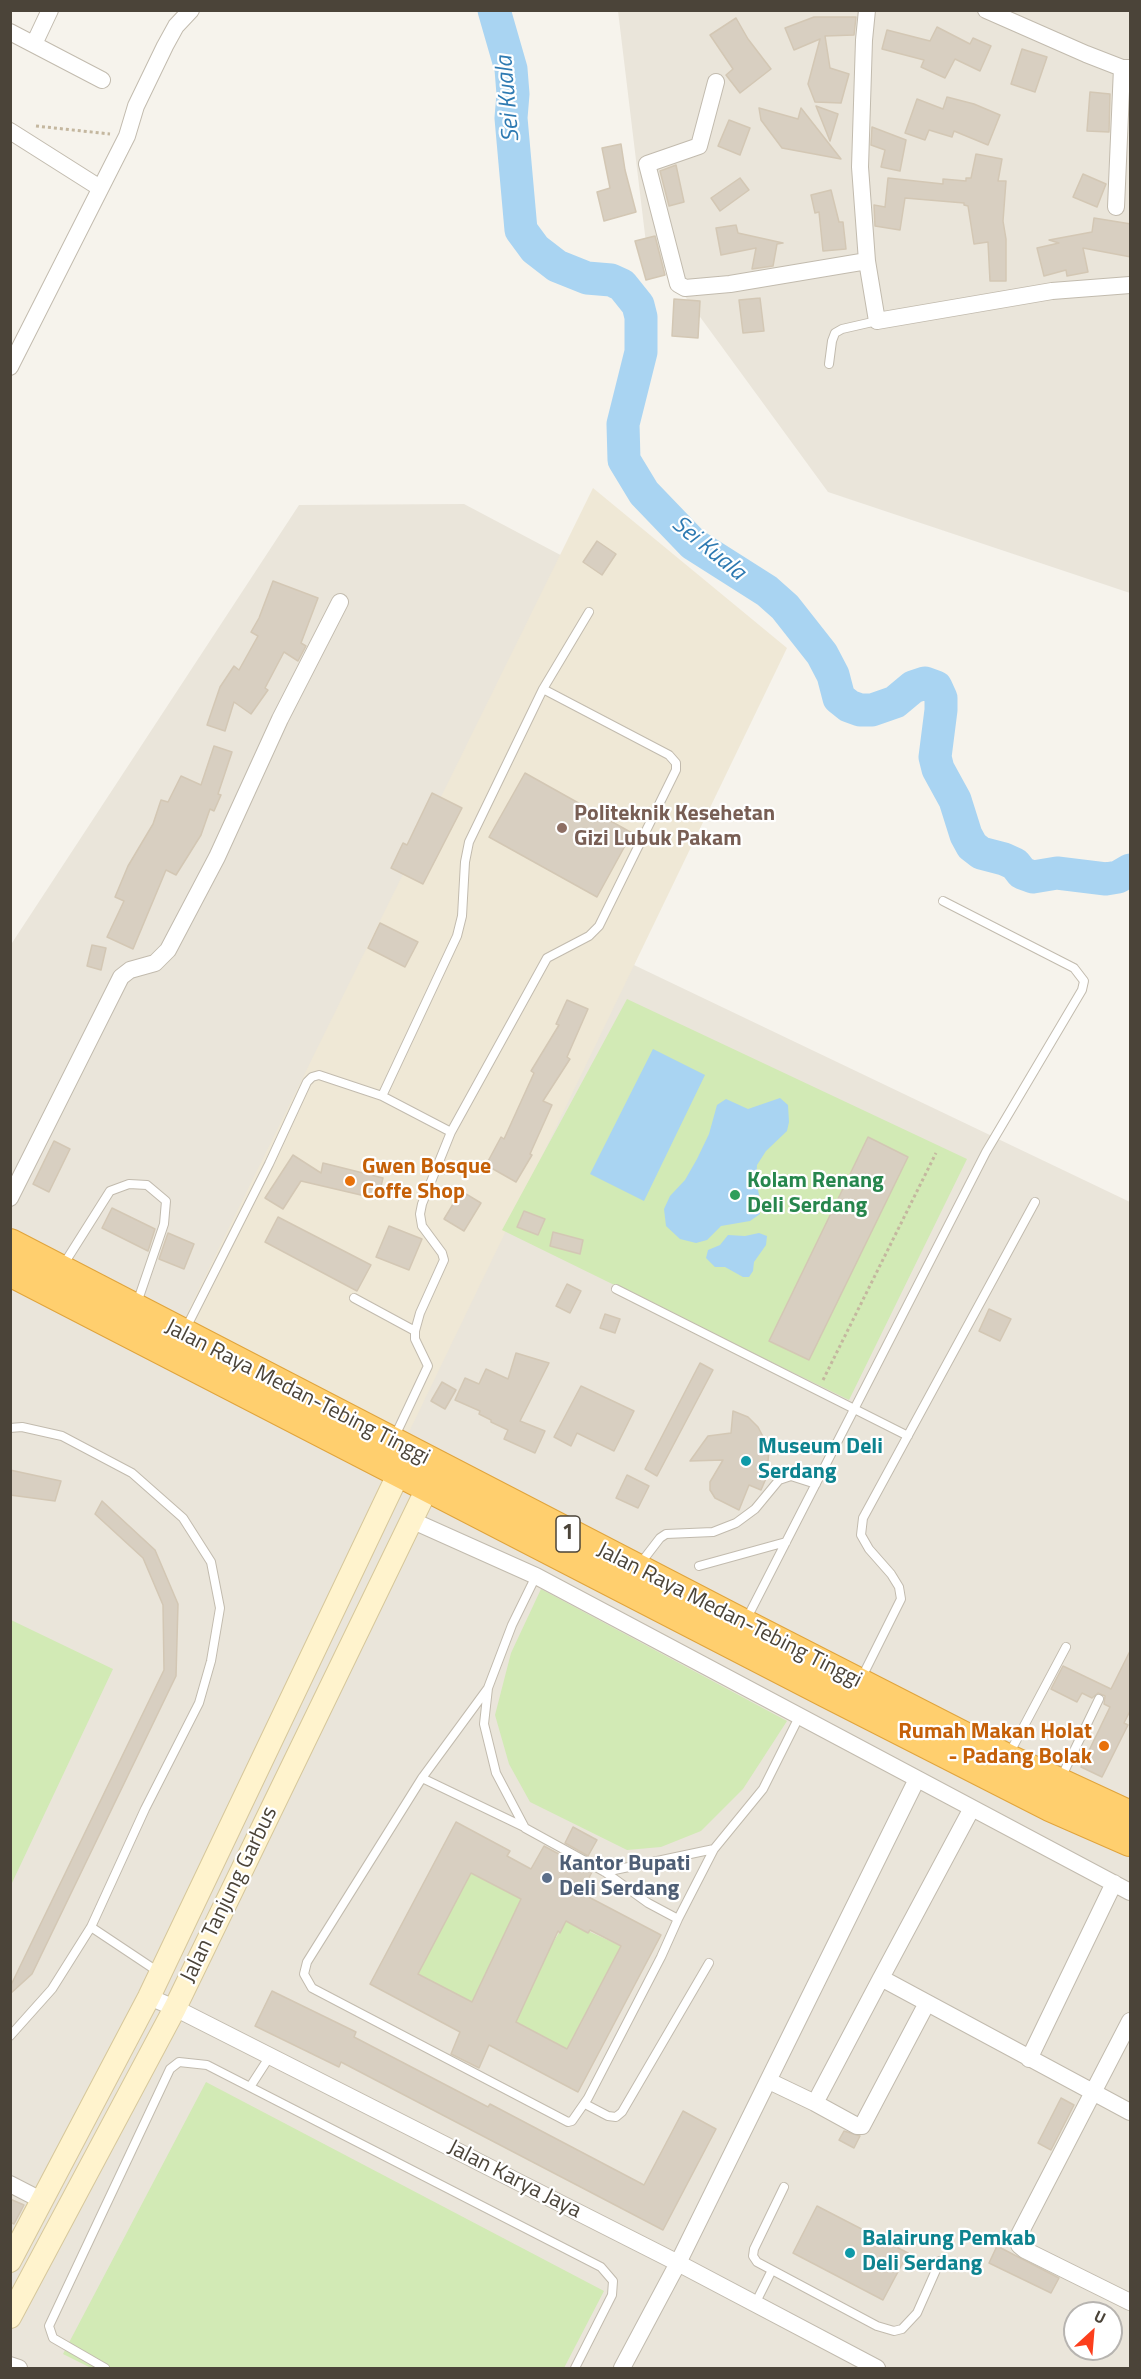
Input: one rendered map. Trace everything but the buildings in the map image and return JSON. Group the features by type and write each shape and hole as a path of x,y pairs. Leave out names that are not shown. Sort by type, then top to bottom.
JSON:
{"highway":[{"name":"Jalan Raya Medan-Tebing Tinggi","path":"10,1244 183,1334 400,1456 432,1477 1050,1806 1131,1841"},
{"name":"Jalan Raya Medan-Tebing Tinggi","path":"10,1271 400,1456"},
{"name":"Jalan Raya Medan-Tebing Tinggi","path":"432,1477 636,1569 1007,1759 1131,1816"}],"street":[{"path":"34,44 50,10"},
{"path":"10,367 127,136 136,106 165,46 176,26 190,10"},
{"path":"867,10 860,167 867,261 877,321 1052,291 1131,285"},
{"path":"986,10 1086,54 1126,68 1116,207"},
{"path":"10,32 102,80"},
{"path":"716,82 699,146 647,164 678,284 685,288 730,284 867,261"},
{"path":"10,131 100,188"},
{"path":"10,1198 121,977 130,970 148,967 155,963 168,950 217,857 280,719 340,602"},
{"name":"Jalan Tanjung Garbus","path":"10,2261 149,1997 400,1456"},
{"name":"Jalan Tanjung Garbus","path":"10,2318 176,2008 432,1477"},
{"path":"411,1520 536,1576 1131,1892"},
{"path":"622,2368 678,2264 917,1779"},
{"path":"815,2103 972,1808"},
{"path":"1029,2059 1114,1883"},
{"path":"881,1978 1131,2112"},
{"name":"Jalan Karya Jaya","path":"149,1997 270,2055 877,2368"},
{"path":"769,2080 857,2126 862,2126 927,2003"},
{"path":"1131,2021 1018,2237 1019,2245 1024,2250 1131,2302"},
{"path":"10,2184 41,2200"},
{"path":"10,2365 19,2368"}],"lane":[{"path":"829,364 835,333 842,329 877,321"},
{"path":"382,1096 457,936 462,916 465,862 469,842 543,689 589,612"},
{"path":"400,1456 428,1366 415,1339 415,1331 420,1313 444,1260 442,1253 422,1226 420,1214 422,1204 451,1132 547,958 589,936 599,927 676,770 676,763 669,755 543,689"},
{"path":"743,1624 986,1152 1082,990 1084,981 1074,968 943,901"},
{"path":"183,1334 269,1164 307,1082 312,1077 319,1075 382,1096 451,1132"},
{"path":"60,1270 110,1191 129,1184 147,1185 166,1201 164,1224 135,1309"},
{"path":"859,1683 901,1599 899,1587 891,1574 868,1549 861,1535 862,1518 1035,1202"},
{"path":"616,1289 908,1436"},
{"path":"354,1298 415,1331"},
{"path":"10,1428 22,1427 62,1436 132,1473 183,1518 211,1562 220,1608 211,1661 199,1703 145,1809 91,1927 51,1989 10,2036"},
{"path":"636,1569 660,1538 666,1534 713,1532 736,1523 755,1509 779,1480 791,1476 816,1484"},
{"path":"699,1566 786,1542"},
{"path":"525,1828 496,1773 484,1724 488,1688 512,1625 536,1576"},
{"path":"1007,1759 1066,1647"},
{"path":"488,1688 422,1778 307,1962 304,1974 312,1988 562,2121 572,2121 585,2104 714,1849 763,1789 799,1717"},
{"path":"1059,1784 1099,1699"},
{"path":"422,1778 525,1828 605,1872 648,1903 678,1920"},
{"path":"605,1872 714,1849"},
{"path":"91,1927 160,1974"},
{"path":"585,2104 608,2116 616,2117 622,2112 709,1963"},
{"path":"250,2087 270,2055"},
{"path":"105,2368 53,2338 49,2326 170,2069 179,2062 207,2065 601,2267 613,2282 612,2295 575,2368"},
{"path":"784,2187 753,2256 757,2262 877,2326 894,2331 902,2329 917,2313 940,2261"},
{"path":"755,2304 772,2270"}],"path":[{"path":"34,126 127,136"},
{"path":"817,1392 936,1153"}],"shaded area":[{"path":"618,11 1130,11 1130,593 828,492 646,243"},
{"name":"Politeknik Kesehetan Gizi Lubuk Pakam","path":"593,488 787,648 409,1432 184,1319"},
{"path":"464,504 761,661 634,965 1130,1202 1130,2368 11,2368 10,946 299,505"}],"green space":[{"name":"Kolam Renang Deli Serdang","path":"627,999 967,1159 849,1400 502,1230"},
{"path":"541,1589 787,1721 743,1789 701,1831 661,1847 627,1850 530,1802 509,1764 495,1715 511,1653"},
{"path":"11,1620 113,1669 11,1885"},
{"path":"471,1873 521,1899 472,2003 418,1974"},
{"path":"566,1921 621,1946 567,2049 508,2018"},
{"path":"206,2082 604,2291 564,2368 91,2368 63,2354"}],"water":[{"path":"653,1049 705,1075 644,1201 590,1174"},
{"path":"780,1098 788,1105 789,1122 787,1131 766,1151 757,1165 756,1181 760,1199 760,1214 750,1221 721,1226 707,1240 696,1243 680,1239 666,1226 664,1209 670,1196 685,1180 697,1159 709,1134 717,1105 726,1099 748,1109"},
{"path":"759,1233 767,1236 766,1245 754,1262 753,1271 749,1277 743,1277 725,1267 715,1267 706,1258 708,1250 720,1245 728,1235 745,1236"}],"waterway":[{"name":"Sei Kuala","path":"494,10 511,69 513,94 511,118 521,230 535,249 557,266 587,278 611,280 622,285 638,305 641,317 641,352 623,424 624,460 644,493 693,544 767,591 785,607 822,654 833,675 839,698 849,706 860,710 872,710 895,702 913,687 925,683 936,687 941,698 935,757 938,769 955,800 966,835 972,846 981,853 1015,864 1022,873 1033,877 1057,873 1106,879 1118,877 1130,870"}],"place":[{"name":"Politeknik Kesehetan Gizi Lubuk Pakam","path":"562,828"},
{"name":"Gwen Bosque Coffe Shop","path":"350,1181"},
{"name":"Kolam Renang Deli Serdang","path":"735,1195"},
{"name":"Museum Deli Serdang","path":"746,1461"},
{"name":"Rumah Makan Holat - Padang Bolak","path":"1104,1746"},
{"name":"Kantor Bupati Deli Serdang","path":"547,1878"},
{"name":"Balairung Pemkab Deli Serdang","path":"850,2253"}]}
